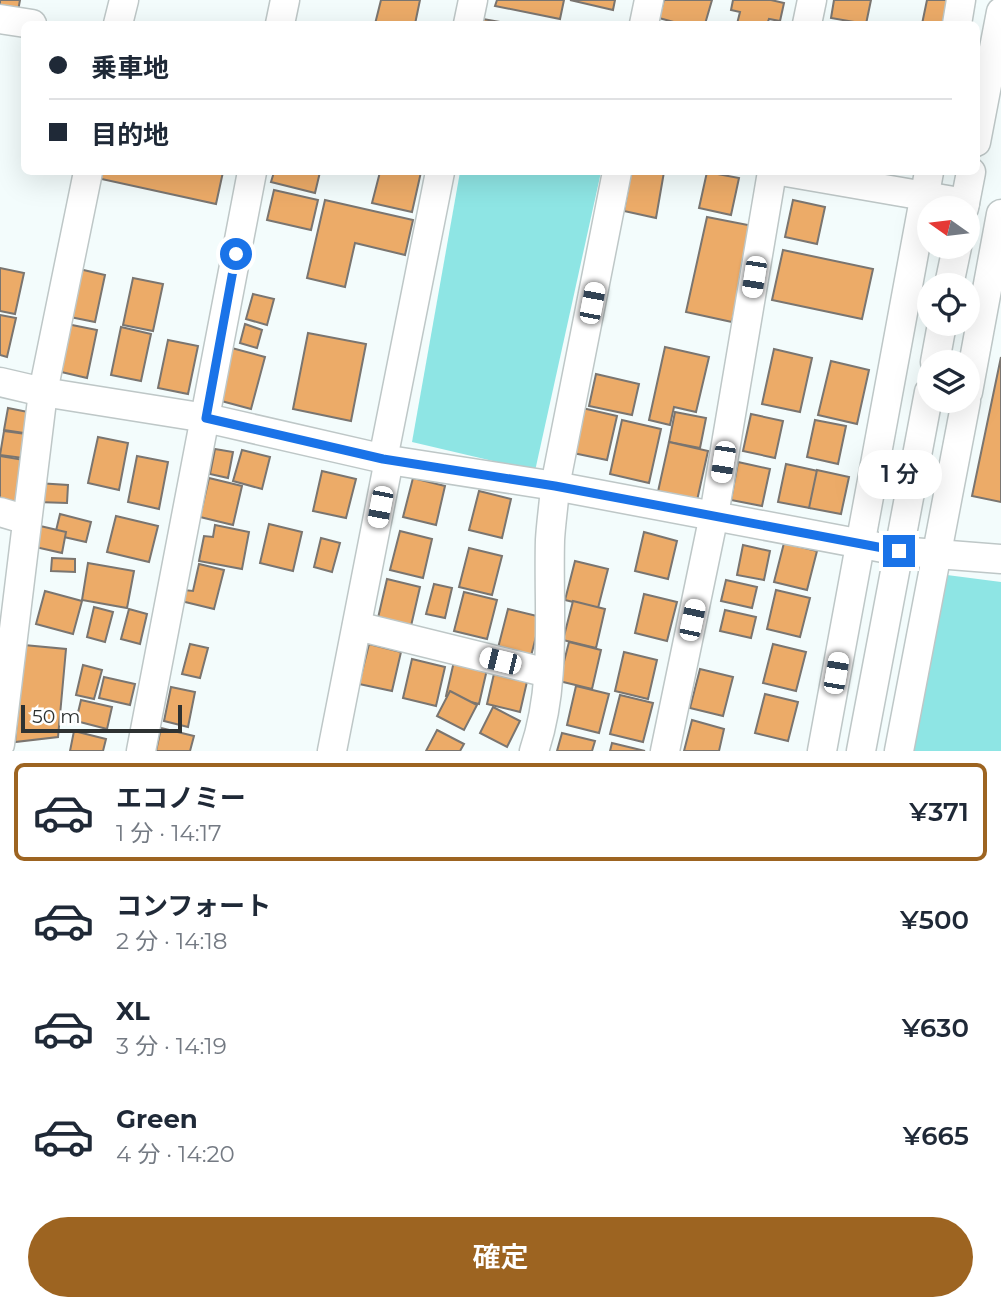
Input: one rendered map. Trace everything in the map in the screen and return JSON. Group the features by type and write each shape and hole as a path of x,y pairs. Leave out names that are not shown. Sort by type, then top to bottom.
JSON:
{"street":[{"path":"119,21 124,0"},
{"path":"281,21 285,0"},
{"path":"469,21 473,0"},
{"path":"645,21 649,0"},
{"path":"808,21 812,0"},
{"path":"958,21 961,0"},
{"path":"980,121 1001,12"},
{"path":"0,19 21,22"},
{"path":"1,734 43,391 87,175"},
{"path":"141,751 250,175"},
{"path":"332,751 439,175"},
{"path":"534,751 541,730 548,673 550,539 555,486 616,175"},
{"path":"664,751 714,515 771,175"},
{"path":"821,175 927,184 948,196"},
{"path":"967,196 970,175"},
{"path":"822,751 927,184"},
{"path":"976,350 1001,214"},
{"path":"0,382 206,418 386,459 555,486 899,551 1001,559"},
{"path":"861,751 925,413"},
{"path":"900,751 964,413"},
{"path":"0,512 27,520"},
{"path":"357,626 548,673"}],"shaded area":[{"path":"459,175 600,175 535,471 412,442"},
{"path":"947,575 1001,582 1001,751 910,751"}],"building":[{"path":"0,0 20,0 18,11 0,6"},
{"path":"381,0 420,0 416,21 376,21"},
{"path":"497,0 564,0 560,19 495,6"},
{"path":"570,0 615,0 613,10"},
{"path":"664,0 712,0 706,21 670,21 659,18"},
{"path":"733,0 771,0 784,3 780,21 738,21 740,12 731,10"},
{"path":"834,0 871,0 867,21 831,18"},
{"path":"927,0 951,0 947,21 923,21"},
{"path":"98,175 222,175 216,204 97,178"},
{"path":"273,175 319,175 315,193 271,182"},
{"path":"379,175 420,175 412,212 372,203"},
{"path":"630,175 663,175 656,218 624,211"},
{"path":"706,175 739,178 731,215 699,208"},
{"path":"274,190 318,200 311,230 267,220"},
{"path":"325,200 413,220 405,255 355,243 345,287 307,278"},
{"path":"793,200 825,207 817,244 785,237"},
{"path":"707,217 753,226 732,322 686,312"},
{"path":"783,250 873,269 862,319 772,300"},
{"path":"0,268 24,273 15,314 0,311"},
{"path":"75,268 105,275 95,322 65,316"},
{"path":"133,278 163,284 153,331 123,325"},
{"path":"253,294 274,299 267,325 246,319"},
{"path":"0,315 16,318 7,357 0,355"},
{"path":"67,324 97,330 87,378 57,371"},
{"path":"245,324 262,330 257,348 240,343"},
{"path":"121,327 151,334 141,381 111,375"},
{"path":"308,333 366,344 351,421 293,409"},
{"path":"168,340 198,346 188,394 158,388"},
{"path":"228,347 265,357 251,409 214,399"},
{"path":"665,347 709,357 696,412 674,407 670,425 649,420"},
{"path":"774,349 812,358 800,412 762,404"},
{"path":"1001,357 1001,502 972,496"},
{"path":"831,361 869,370 857,424 818,415"},
{"path":"596,374 639,384 632,415 589,406"},
{"path":"578,407 617,416 607,460 568,452"},
{"path":"8,408 28,412 24,433 4,430"},
{"path":"675,412 706,418 700,448 669,442"},
{"path":"751,414 783,421 775,458 743,451"},
{"path":"622,420 661,429 649,483 610,474"},
{"path":"815,420 846,426 838,464 807,457"},
{"path":"4,431 26,434 23,458 0,455"},
{"path":"98,437 128,443 119,490 88,483"},
{"path":"669,442 708,451 696,505 657,496"},
{"path":"215,449 233,452 228,478 210,474"},
{"path":"242,450 270,457 262,489 233,481"},
{"path":"0,456 24,460 16,505 0,503"},
{"path":"137,456 168,462 159,509 128,502"},
{"path":"738,462 770,469 762,506 731,500"},
{"path":"786,464 818,471 810,508 778,502"},
{"path":"817,470 849,477 841,514 809,508"},
{"path":"322,471 356,479 346,518 313,511"},
{"path":"209,478 242,486 233,525 200,517"},
{"path":"413,478 445,486 436,525 403,517"},
{"path":"37,483 68,485 67,503 37,502"},
{"path":"479,491 511,499 502,538 469,530"},
{"path":"60,514 91,522 86,542 55,535"},
{"path":"116,516 158,526 149,562 107,552"},
{"path":"269,524 302,532 293,571 260,563"},
{"path":"36,525 66,532 62,553 31,546"},
{"path":"215,525 249,532 242,569 199,561 204,536 213,537"},
{"path":"400,531 432,539 423,578 390,570"},
{"path":"644,532 677,541 668,579 635,571"},
{"path":"321,538 340,543 332,572 314,567"},
{"path":"784,543 817,551 807,590 774,582"},
{"path":"743,545 770,551 764,580 737,575"},
{"path":"469,548 502,556 492,595 459,587"},
{"path":"52,558 75,559 75,572 51,571"},
{"path":"575,561 608,569 598,608 565,600"},
{"path":"88,563 134,571 127,608 82,600"},
{"path":"199,564 224,570 214,609 181,601 184,590 193,591"},
{"path":"387,579 420,587 411,626 378,618"},
{"path":"726,580 757,587 752,608 721,601"},
{"path":"434,584 452,588 445,618 426,614"},
{"path":"776,590 810,598 800,637 767,629"},
{"path":"45,591 82,601 73,634 36,624"},
{"path":"464,592 497,600 487,639 454,631"},
{"path":"644,594 677,602 667,641 635,633"},
{"path":"573,601 605,609 596,648 563,640"},
{"path":"94,607 113,612 105,642 87,637"},
{"path":"129,609 147,614 140,644 121,639"},
{"path":"508,609 541,617 531,656 498,648"},
{"path":"725,610 756,617 751,638 720,631"},
{"path":"569,642 601,650 592,689 559,681"},
{"path":"190,644 208,648 200,678 182,674"},
{"path":"369,644 401,652 392,691 359,684"},
{"path":"773,644 806,652 796,691 763,683"},
{"path":"24,645 66,649 58,737 15,742"},
{"path":"624,652 657,660 648,699 615,691"},
{"path":"455,657 488,665 479,704 446,696"},
{"path":"412,659 445,667 436,706 403,698"},
{"path":"83,665 102,670 94,699 76,695"},
{"path":"496,665 529,673 520,712 487,704"},
{"path":"700,669 733,677 723,716 690,708"},
{"path":"104,677 135,684 130,705 99,698"},
{"path":"576,686 609,694 599,733 567,725"},
{"path":"171,687 195,692 188,727 164,721"},
{"path":"450,691 477,705 464,730 437,716"},
{"path":"765,694 798,702 788,741 755,733"},
{"path":"620,695 653,703 643,742 610,734"},
{"path":"81,700 112,707 107,729 76,721"},
{"path":"493,707 520,721 507,747 480,733"},
{"path":"692,720 724,729 719,751 684,751"},
{"path":"161,728 194,736 190,751 156,751"},
{"path":"437,730 464,744 460,751 426,751"},
{"path":"74,731 106,739 103,751 70,751"},
{"path":"562,733 595,741 592,751 557,751"},
{"path":"612,743 645,751 610,751"}],"route":[{"path":"236,254 206,418 383,459 555,486 899,551"}]}
